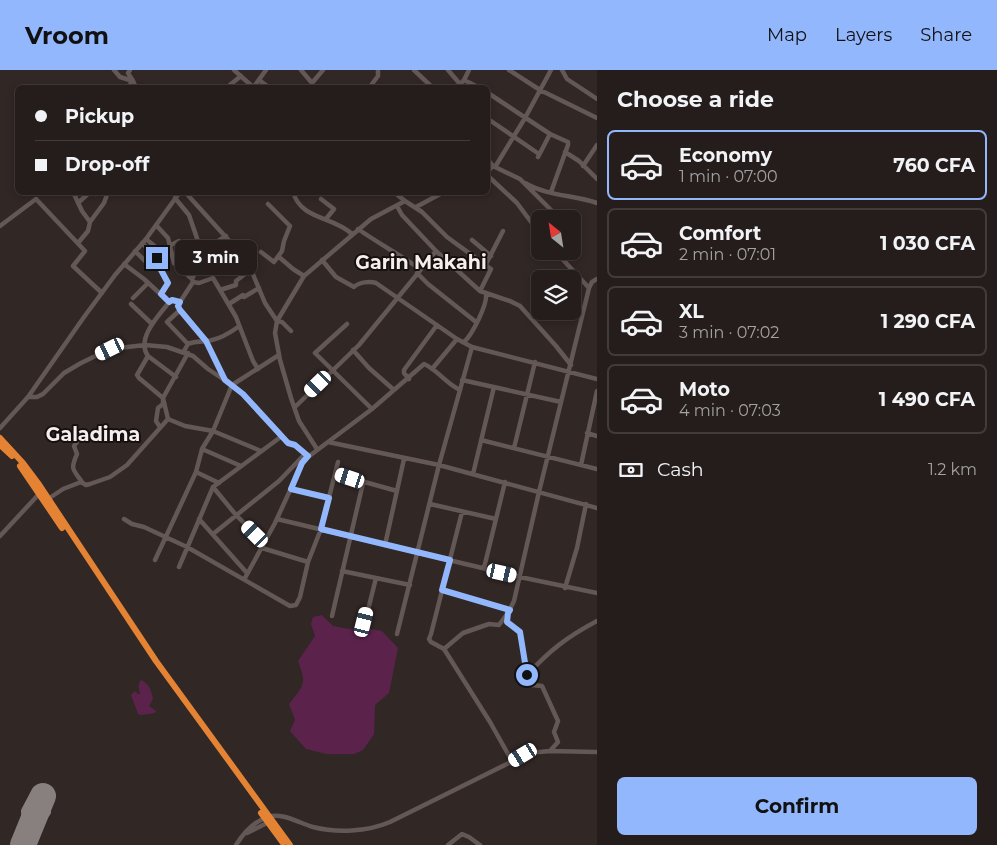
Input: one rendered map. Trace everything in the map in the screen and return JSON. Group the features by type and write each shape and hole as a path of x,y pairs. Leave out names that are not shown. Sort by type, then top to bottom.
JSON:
{"highway":[{"path":"0,438 23,463 151,663 285,845"},
{"path":"0,445 16,461 36,485 39,494 46,500"},
{"path":"268,820 290,845"}],"street":[{"path":"114,70 120,77 133,82"},
{"path":"130,70 128,73 134,85"},
{"path":"234,70 251,85"},
{"path":"255,85 266,70"},
{"path":"300,70 312,85 323,70"},
{"path":"371,85 378,76 378,70"},
{"path":"414,70 431,85"},
{"path":"448,70 458,85"},
{"path":"460,85 469,70"},
{"path":"509,70 540,90 597,118"},
{"path":"490,169 514,137 551,70"},
{"path":"562,70 567,79 597,99"},
{"path":"230,85 241,76"},
{"path":"259,80 266,85"},
{"path":"464,80 474,85"},
{"path":"130,85 133,82"},
{"path":"490,93 550,134 568,142 551,192"},
{"path":"490,120 538,155 550,134"},
{"path":"583,166 597,145"},
{"path":"565,152 597,180"},
{"path":"490,162 530,185 571,198 583,198 597,203"},
{"path":"490,178 517,203 531,221"},
{"path":"520,179 551,210"},
{"path":"74,195 90,222"},
{"path":"78,203 87,195"},
{"path":"78,243 88,231 90,222 104,203 107,195"},
{"path":"0,428 28,397 102,293 178,195"},
{"path":"188,195 226,236 252,272 265,303 277,321 282,322 292,331"},
{"path":"294,195 300,207 309,213 346,228 352,234"},
{"path":"398,195 416,207 437,225 447,237 491,270 480,291"},
{"path":"416,207 438,195"},
{"path":"175,198 189,214 200,247 200,261 192,281 178,306 206,341 225,380"},
{"path":"321,198 334,209 326,219"},
{"path":"0,226 36,199 84,251 74,266 102,293"},
{"path":"317,449 299,421 279,355 275,332 277,321 304,276 358,229 383,211 405,201"},
{"path":"261,252 274,262 279,256 290,226 268,204"},
{"path":"397,206 402,215 436,251 480,291 520,306 571,365"},
{"path":"156,225 168,238 174,255 173,260 192,281 199,283 213,278 236,317 238,327 258,369"},
{"path":"358,229 394,251 419,271 428,284 476,322"},
{"path":"485,266 504,231"},
{"path":"190,254 199,253 226,236"},
{"path":"146,238 164,254"},
{"path":"472,240 491,256"},
{"path":"171,245 179,241 184,247"},
{"path":"142,243 157,258 168,283 161,294"},
{"path":"135,251 150,266 161,270"},
{"path":"295,407 353,350 436,251"},
{"path":"279,256 304,276"},
{"path":"322,260 336,277 354,287 357,284 372,282 472,347 597,379"},
{"path":"563,260 589,288"},
{"path":"200,261 208,270"},
{"path":"124,264 169,302"},
{"path":"220,290 236,285 236,281 245,274 252,272"},
{"path":"444,649 462,632 489,624 499,625 514,601 589,288 592,282 597,279"},
{"path":"134,298 148,283"},
{"path":"229,304 243,294 244,297 259,288"},
{"path":"464,342 470,337 487,298 486,293"},
{"path":"176,377 148,356 145,345 152,324 158,315 172,300 180,302"},
{"path":"131,304 152,324"},
{"path":"168,322 180,310"},
{"path":"158,315 168,322 188,344"},
{"path":"348,324 315,353 372,409"},
{"path":"409,379 404,370 437,325"},
{"path":"188,344 215,340 238,327"},
{"path":"432,369 457,339"},
{"path":"160,426 156,420 158,408 163,404 163,398 176,377 188,344"},
{"path":"28,397 43,394 64,373 110,349 145,345 167,346 186,352 232,385 243,394 288,443 295,445 306,455"},
{"path":"397,634 472,347"},
{"path":"353,350 364,364 394,390"},
{"path":"155,560 196,472 202,449 213,431 232,385 279,355"},
{"path":"148,356 137,375 138,378 163,398 168,419"},
{"path":"514,448 534,362"},
{"path":"213,534 279,481 306,455 328,442 372,409 409,379 424,364 449,385 460,390"},
{"path":"462,380 561,402"},
{"path":"473,474 494,387"},
{"path":"581,465 597,390"},
{"path":"168,419 185,426 213,431 261,452"},
{"path":"46,500 63,489 81,482 83,484 90,484 106,479 126,467 168,419"},
{"path":"587,433 597,436"},
{"path":"82,435 74,446 77,454 72,462 72,468 83,484"},
{"path":"179,567 213,487 282,436"},
{"path":"481,440 597,469"},
{"path":"328,442 440,465 597,508"},
{"path":"202,449 241,466"},
{"path":"246,576 277,519 306,455"},
{"path":"385,545 404,459"},
{"path":"124,519 187,546 246,576 290,606 296,604 300,597 308,562 321,529 338,462"},
{"path":"196,472 219,483"},
{"path":"336,474 397,491"},
{"path":"484,568 504,482"},
{"path":"332,616 363,483"},
{"path":"213,487 263,546 308,562"},
{"path":"291,489 329,498"},
{"path":"0,536 39,494"},
{"path":"430,504 496,519"},
{"path":"566,588 586,504"},
{"path":"462,512 429,639 444,649 512,761"},
{"path":"199,519 246,576"},
{"path":"277,519 597,594"},
{"path":"342,570 410,585"},
{"path":"364,622 376,578"},
{"path":"442,590 509,611"},
{"path":"509,611 507,622 520,632 527,675 532,685 542,686 558,721 554,732 558,742 550,751"},
{"path":"527,675 543,657 568,637 597,621"},
{"path":"236,845 251,828 279,817 330,829 349,830 379,826 529,753 550,751 597,752"},
{"path":"448,845 462,834 470,837 480,845"}],"shaded area":[{"path":"322,615 333,626 382,631 398,648 389,693 375,705 374,734 363,750 354,754 327,754 306,749 290,731 295,720 289,704 301,688 303,680 298,661 315,636 311,624 313,617"},
{"path":"141,680 148,685 151,691 153,699 149,706 156,711 155,713 138,714 131,695 135,691 140,694 139,685"}],"taxiway":[{"path":"26,837 46,812 46,802 40,795 34,796 26,811 27,834"}],"runway":[{"path":"23,845 43,796"}],"district":[{"name":"Garin Makahi","path":"421,262"},
{"name":"Galadima","path":"93,434"}],"route":[{"path":"157,258 168,283 161,294 169,302 172,300 180,302 178,306 180,310 206,341 225,380 243,394 288,443 295,445 304,455 308,456 302,463 291,489 329,498 321,529 450,560 442,590 510,610 507,622 520,632 527,675"}]}
